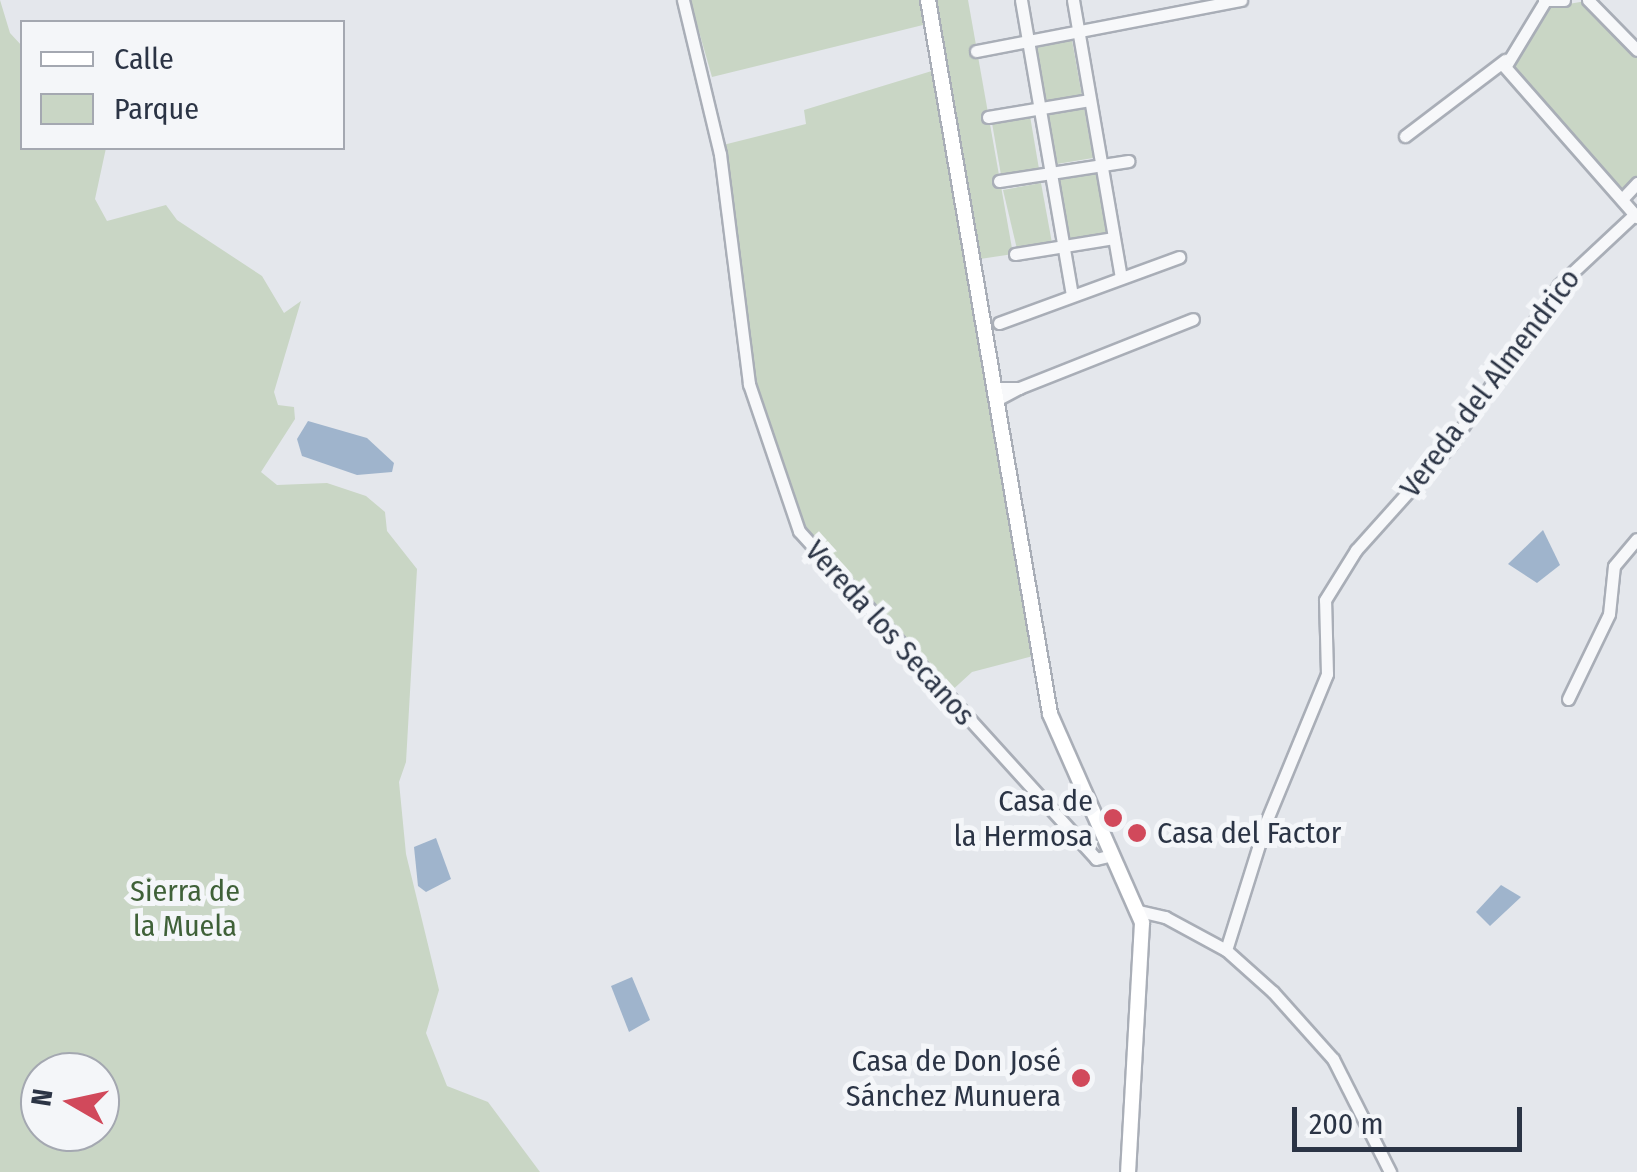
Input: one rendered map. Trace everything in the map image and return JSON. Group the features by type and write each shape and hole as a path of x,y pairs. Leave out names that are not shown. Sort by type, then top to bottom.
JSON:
{"main road":[{"path":"928,0 986,349 987,386 994,394 1050,714 1112,856 1146,911 1128,1172"}],"street":[{"name":"Vereda los Secanos","path":"683,0 720,154 749,384 799,531 1096,859 1112,856"},
{"path":"1021,0 1072,296"},
{"path":"1072,0 1121,278"},
{"path":"976,51 1241,0"},
{"path":"1404,136 1505,60 1544,1 1564,0"},
{"path":"1588,0 1637,50"},
{"path":"1505,60 1506,70 1636,216"},
{"path":"988,117 1090,100"},
{"path":"999,182 1128,160"},
{"path":"1622,198 1637,183"},
{"name":"Vereda del Almendrico","path":"1226,950 1266,822 1327,674 1325,600 1356,550 1451,444 1559,285 1636,216"},
{"path":"1014,254 1114,238"},
{"path":"998,323 1180,257"},
{"path":"994,394 1019,388 1193,319"},
{"path":"1568,700 1609,614 1614,566 1637,539"},
{"path":"1146,911 1226,950 1333,1059 1390,1172"}],"green space":[{"name":"Sierra de la Muela","path":"0,0 10,33 20,44 20,150 106,150 95,199 107,221 166,205 177,220 262,276 284,313 301,301 274,392 278,405 294,407 295,419 261,472 277,485 327,483 366,496 385,512 387,531 417,569 406,762 399,782 406,854 439,990 426,1033 447,1086 488,1102 540,1172 0,1172"},
{"path":"690,0 924,0 927,24 712,77"},
{"path":"934,0 968,0 1013,254 980,259"},
{"path":"1586,1 1637,55 1637,177 1621,193 1509,67 1551,7"},
{"path":"1072,40 1082,96 1045,102 1035,48"},
{"path":"935,70 1033,656 972,672 948,694 801,528 752,381 723,145 806,124 804,110"},
{"path":"1084,107 1093,158 1057,164 1047,114"},
{"path":"1030,116 1039,169 1001,175 992,123"},
{"path":"1096,174 1107,233 1069,239 1059,180"},
{"path":"1041,183 1052,243 1017,249 1003,190"}],"water":[{"path":"308,421 367,438 394,463 392,472 357,475 302,456 297,439"},
{"path":"1543,530 1560,565 1537,583 1508,564"},
{"path":"436,838 451,879 426,892 418,886 414,847"},
{"path":"1501,885 1521,897 1490,926 1476,912"},
{"path":"632,977 650,1020 629,1032 611,986"}],"place":[{"name":"Casa de la Hermosa","path":"1113,818"},
{"name":"Casa del Factor","path":"1137,833"},
{"name":"Casa de Don José Sánchez Munuera","path":"1081,1078"}]}
